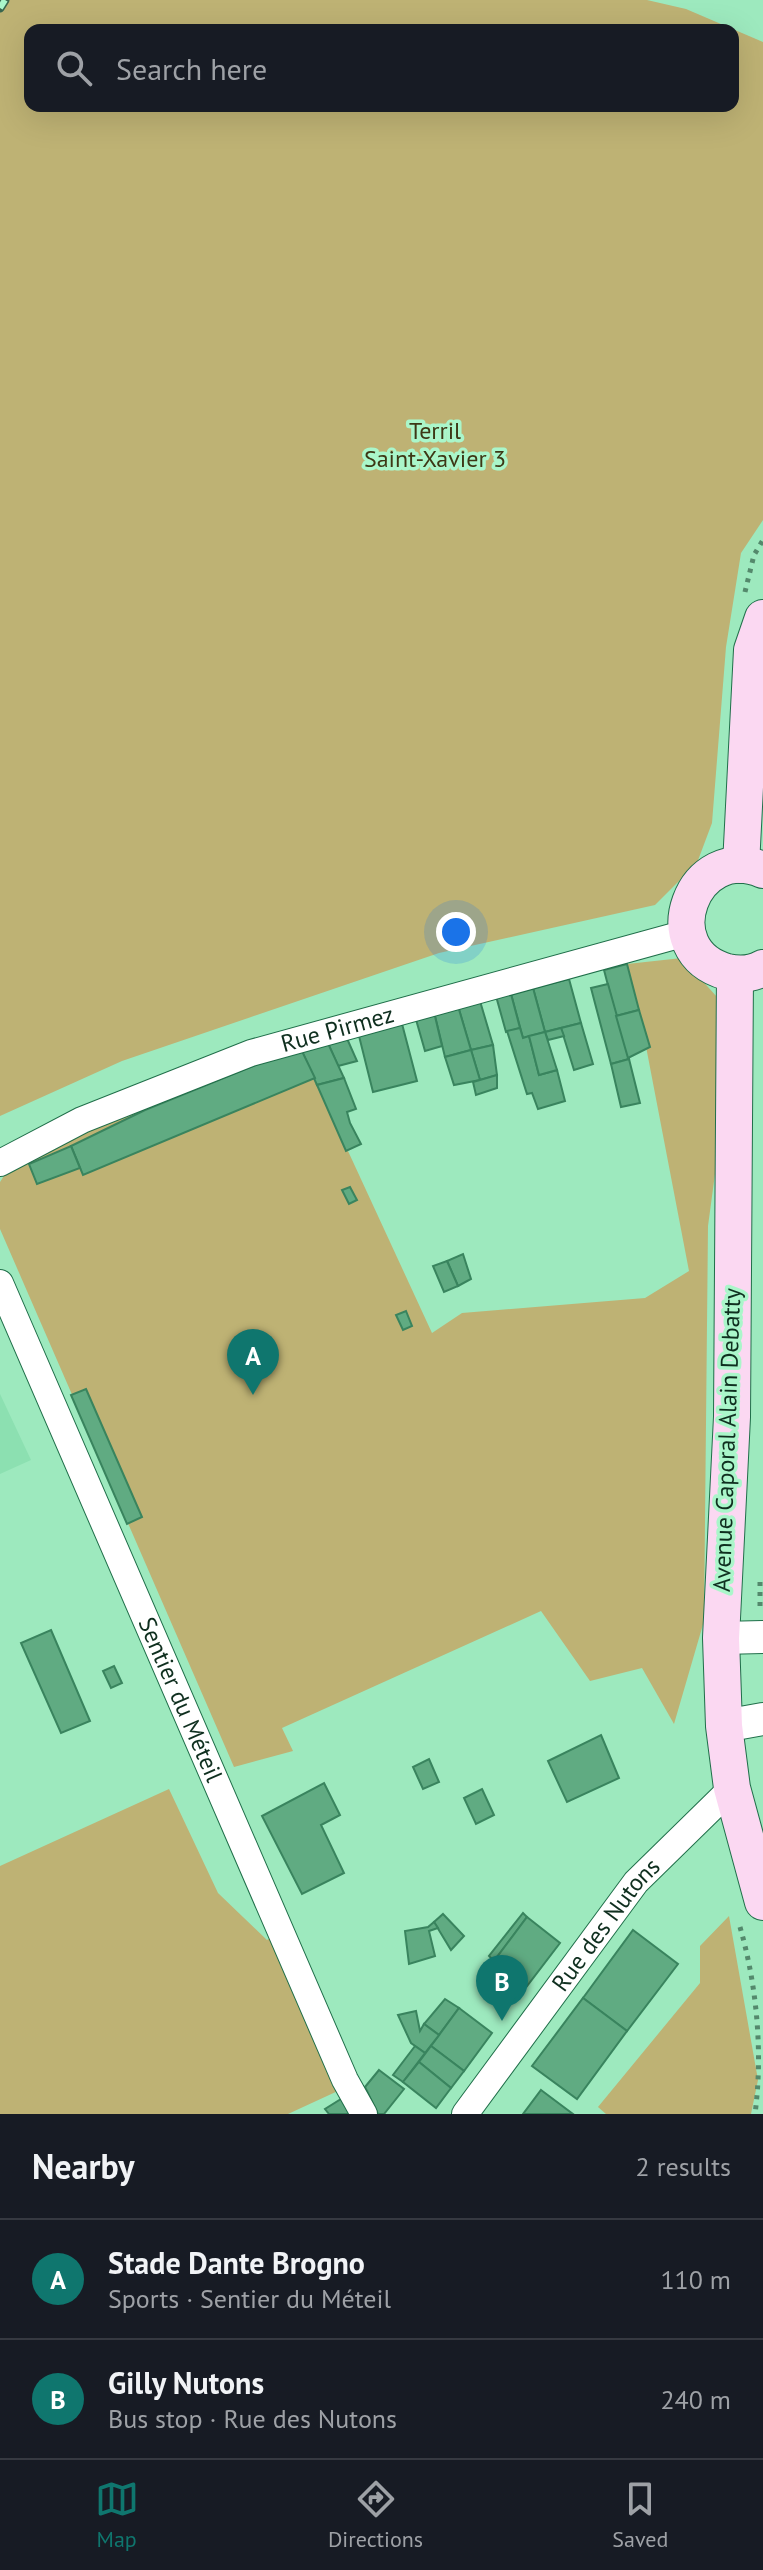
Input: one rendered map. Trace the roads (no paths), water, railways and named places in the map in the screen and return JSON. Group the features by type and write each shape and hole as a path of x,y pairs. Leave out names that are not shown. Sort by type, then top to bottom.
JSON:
{"main road":[{"path":"749,971 717,969 701,958 686,933 687,907 695,890 722,868 752,868 752,650 763,618"},
{"name":"Avenue Caporal Alain Debatty","path":"749,971 721,1638 724,1726 732,1788 763,1902"}],"street":[{"name":"Rue Pirmez","path":"0,1163 82,1120 251,1053 686,933"},
{"name":"Sentier du Méteil","path":"0,1283 345,2080 364,2114"},
{"path":"721,1638 763,1637"},
{"path":"724,1726 763,1719"},
{"name":"Rue des Nutons","path":"465,2114 636,1882 732,1788"}],"railway":[{"path":"0,8 5,0"}],"place":[{"name":"Stade Dante Brogno","path":"253,1395"},
{"name":"Gilly Nutons","path":"502,2021"}],"park label":[{"name":"Terril Saint-Xavier 3","path":"435,445"}]}
